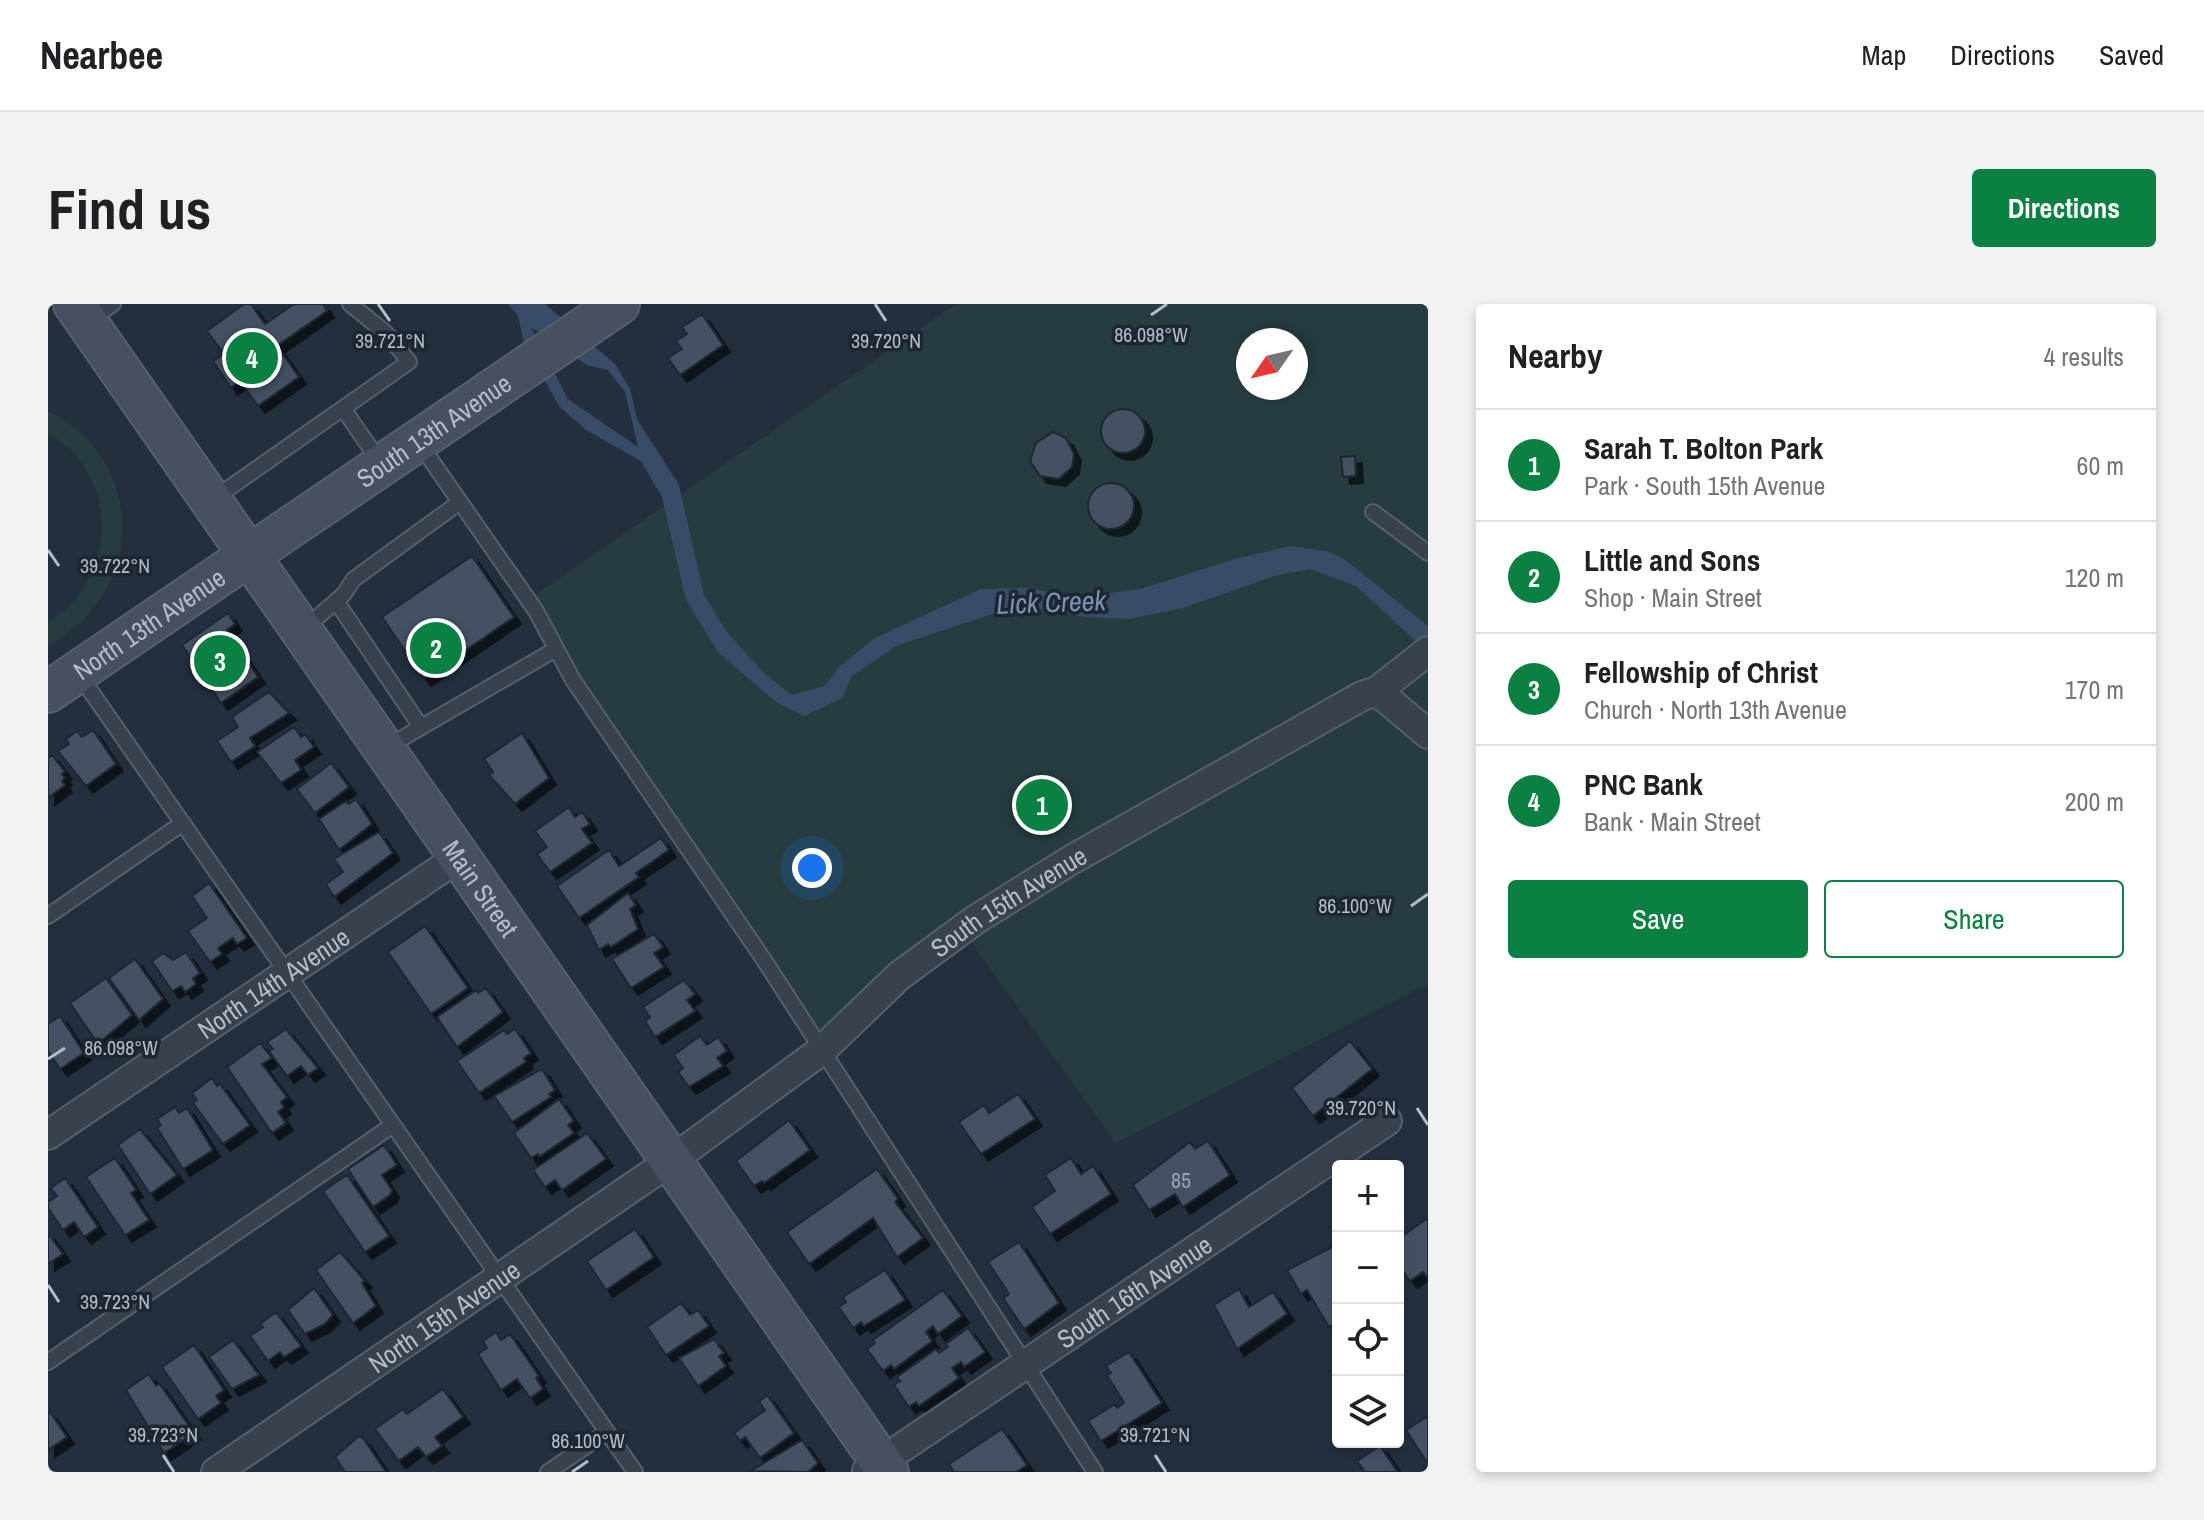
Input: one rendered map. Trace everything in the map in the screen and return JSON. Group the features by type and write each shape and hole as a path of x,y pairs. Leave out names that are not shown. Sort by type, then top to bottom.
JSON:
{"street":[{"name":"South 13th Avenue","path":"248,555 617,305"},
{"name":"Main Street","path":"91,310 248,555 672,1160 878,1469"},
{"name":"North 13th Avenue","path":"62,682 248,555"},
{"name":"South 15th Avenue","path":"672,1160 822,1050 899,976 1022,890 1352,701 1377,691 1424,653"},
{"path":"1377,691 1428,734"},
{"name":"North 14th Avenue","path":"48,1135 459,857"},
{"name":"South 16th Avenue","path":"878,1469 1025,1364 1387,1121"},
{"name":"North 15th Avenue","path":"216,1472 672,1160"}],"lane":[{"path":"211,500 409,362 386,333 350,304"},
{"path":"344,410 381,464"},
{"path":"417,440 536,611 573,680 822,1050 1095,1472"},
{"path":"301,631 336,601 354,579 460,502"},
{"path":"1373,512 1428,553"},
{"path":"336,601 421,727"},
{"path":"383,749 556,649"},
{"path":"62,682 183,823 635,1472"},
{"path":"48,916 183,823"},
{"path":"48,1362 393,1125"},
{"path":"548,1472 607,1432"}],"green space":[{"path":"956,304 1428,304 1428,984 1116,1143 962,930 822,1050 528,600"},
{"path":"48,411 81,433 104,462 118,494 122,528 117,562 103,594 80,623 48,646 48,622 71,604 88,581 98,555 102,528 99,500 89,474 72,451 48,433"}],"water":[{"name":"Lick Creek","path":"508,304 545,304 615,364 630,389 637,419 679,485 704,595 727,632 764,673 792,695 825,686 839,667 875,638 981,589 1028,588 1077,597 1141,589 1235,559 1290,546 1326,551 1343,558 1428,626 1428,652 1356,586 1310,569 1274,576 1183,608 1129,619 1085,617 1040,609 992,614 898,645 852,676 842,698 805,716 777,703 718,652 686,600 662,497 641,461 586,430 559,406 524,343 518,316","holes":["531,327 587,365 608,370 625,392 638,447 568,399"]}],"building":[{"path":"244,304 251,304 265,324 294,304 323,304 327,311 277,346 299,377 258,406 240,381 231,388 213,361 224,354 207,331"},
{"path":"702,314 723,345 680,375 668,358 682,349 676,341 687,334 682,327"},
{"path":"1123,409 1139,415 1145,431 1139,447 1123,453 1107,447 1101,431 1107,415"},
{"path":"1053,432 1066,438 1074,454 1072,467 1059,479 1040,476 1030,461 1036,443"},
{"path":"1355,456 1356,476 1343,477 1341,457"},
{"path":"1111,483 1127,490 1134,506 1127,522 1111,529 1095,522 1088,506 1095,490"},
{"path":"472,556 514,617 424,679 382,617"},
{"path":"228,613 235,624 227,630 258,677 221,703 182,645"},
{"path":"269,692 289,713 250,738 255,746 231,762 217,741 238,727 232,717"},
{"path":"294,727 301,737 305,734 314,747 295,760 301,770 281,783 257,752"},
{"path":"93,730 116,764 86,786 58,751 69,744 66,739 77,731 82,737"},
{"path":"522,733 549,778 515,804 489,775 493,772 484,759"},
{"path":"52,755 65,772 62,781 65,785 48,798 48,758"},
{"path":"331,763 349,787 315,813 297,789"},
{"path":"356,799 372,824 339,850 319,819 346,801 349,804"},
{"path":"569,807 575,817 582,812 590,824 582,829 592,843 550,872 537,854 547,847 535,831"},
{"path":"379,832 393,853 334,897 326,884 343,872 334,859"},
{"path":"661,838 669,850 636,873 639,877 579,918 557,886 609,850 619,866"},
{"path":"209,883 247,938 237,944 233,938 218,948 222,954 210,962 188,931 207,918 192,896"},
{"path":"628,893 636,905 630,909 638,929 611,947 608,944 599,950 587,925"},
{"path":"425,926 468,988 431,1014 388,952"},
{"path":"654,934 663,947 654,953 664,967 631,988 612,959"},
{"path":"186,952 200,973 193,978 196,984 185,992 181,986 172,991 152,961 163,953 173,960"},
{"path":"135,959 163,999 139,1020 109,978"},
{"path":"106,978 132,1015 98,1044 70,1003"},
{"path":"684,980 695,994 687,1000 695,1011 655,1037 645,1021 650,1017 643,1007"},
{"path":"486,988 503,1012 457,1047 437,1017 476,990 478,993"},
{"path":"60,1016 84,1053 60,1069 48,1051 48,1024"},
{"path":"286,1029 318,1068 308,1075 301,1066 287,1076 269,1051 273,1049 267,1042"},
{"path":"515,1029 531,1053 524,1058 526,1062 479,1093 457,1061 504,1030 507,1034"},
{"path":"700,1036 707,1045 718,1037 727,1051 717,1058 723,1066 689,1087 678,1072 683,1068 674,1055"},
{"path":"1350,1041 1372,1069 1313,1116 1292,1088"},
{"path":"260,1043 272,1058 262,1064 287,1097 281,1102 284,1107 278,1112 286,1123 272,1133 227,1067"},
{"path":"542,1069 555,1090 549,1094 551,1097 512,1122 494,1096"},
{"path":"212,1078 217,1086 220,1084 250,1125 223,1144 193,1103 197,1100 192,1093"},
{"path":"1018,1094 1035,1119 981,1154 959,1122 984,1105 989,1113"},
{"path":"559,1099 574,1121 568,1125 574,1133 539,1157 538,1154 531,1158 514,1133"},
{"path":"175,1107 179,1113 187,1108 213,1150 183,1169 157,1128 161,1125 157,1119"},
{"path":"789,1120 810,1150 764,1183 762,1181 754,1186 736,1161"},
{"path":"140,1129 177,1175 150,1194 118,1145"},
{"path":"587,1133 606,1159 562,1190 555,1180 545,1187 533,1170"},
{"path":"1208,1141 1230,1175 1183,1207 1175,1194 1149,1210 1133,1185 1190,1142 1195,1149"},
{"path":"384,1145 397,1165 382,1175 392,1190 390,1195 373,1207 348,1169"},
{"path":"115,1158 136,1190 131,1193 149,1220 125,1235 86,1177"},
{"path":"1071,1158 1081,1174 1093,1166 1111,1194 1050,1234 1032,1207 1055,1191 1045,1175"},
{"path":"877,1169 898,1199 895,1202 923,1238 897,1257 873,1218 809,1264 787,1232"},
{"path":"347,1175 389,1236 365,1252 323,1191"},
{"path":"65,1178 98,1227 84,1237 74,1222 63,1230 48,1208 48,1202 57,1196 51,1188"},
{"path":"1428,1218 1428,1279 1423,1272 1410,1281 1404,1272 1404,1235"},
{"path":"635,1229 654,1257 606,1290 587,1261"},
{"path":"48,1233 63,1254 48,1264"},
{"path":"1019,1242 1059,1303 1024,1329 1003,1298 1009,1294 988,1262"},
{"path":"1332,1247 1332,1325 1329,1327 1307,1290 1301,1294 1287,1270"},
{"path":"340,1252 365,1281 362,1283 376,1306 353,1323 316,1270"},
{"path":"885,1270 905,1300 864,1326 861,1322 853,1328 839,1307 846,1302 843,1297"},
{"path":"314,1288 333,1315 325,1324 305,1334 288,1310"},
{"path":"1239,1289 1249,1307 1273,1292 1287,1314 1237,1349 1214,1305"},
{"path":"943,1290 962,1316 938,1334 933,1326 926,1332 932,1341 894,1369 891,1365 883,1371 867,1349 875,1343 873,1340"},
{"path":"681,1303 690,1315 698,1310 709,1326 666,1355 647,1327"},
{"path":"276,1312 301,1346 284,1357 280,1352 268,1361 250,1336"},
{"path":"968,1328 985,1352 964,1367 961,1362 952,1368 959,1378 919,1406 916,1402 909,1407 894,1385 900,1381 897,1377 936,1349 939,1353 948,1347 946,1344"},
{"path":"496,1332 501,1340 510,1334 539,1376 536,1378 543,1389 530,1398 517,1379 501,1390 478,1354 487,1348 483,1341"},
{"path":"714,1339 724,1353 719,1356 726,1366 698,1386 679,1358"},
{"path":"233,1340 259,1375 232,1389 209,1357"},
{"path":"194,1345 224,1390 216,1396 221,1403 198,1419 162,1367"},
{"path":"1129,1352 1162,1403 1101,1441 1088,1421 1115,1404 1117,1408 1124,1403 1107,1375 1111,1373 1106,1366"},
{"path":"149,1374 156,1386 159,1383 194,1433 164,1453 126,1390"},
{"path":"443,1389 463,1417 435,1437 442,1446 426,1457 418,1447 399,1461 375,1429 403,1409 407,1414"},
{"path":"767,1395 794,1433 760,1458 745,1437 740,1441 734,1433 765,1410 759,1402"},
{"path":"48,1413 67,1437 48,1450"},
{"path":"1428,1416 1428,1464 1406,1430"},
{"path":"1002,1429 1027,1465 1016,1472 954,1472 949,1464"},
{"path":"359,1436 386,1472 345,1472 335,1457"},
{"path":"802,1440 818,1463 808,1472 751,1471"},
{"path":"1381,1448 1398,1472 1365,1472 1357,1461"}],"place":[{"name":"PNC Bank","path":"252,358"},
{"name":"Little and Sons","path":"436,648"},
{"name":"Fellowship of Christ","path":"220,661"},
{"name":"Sarah T. Bolton Park","path":"1042,805"}]}
